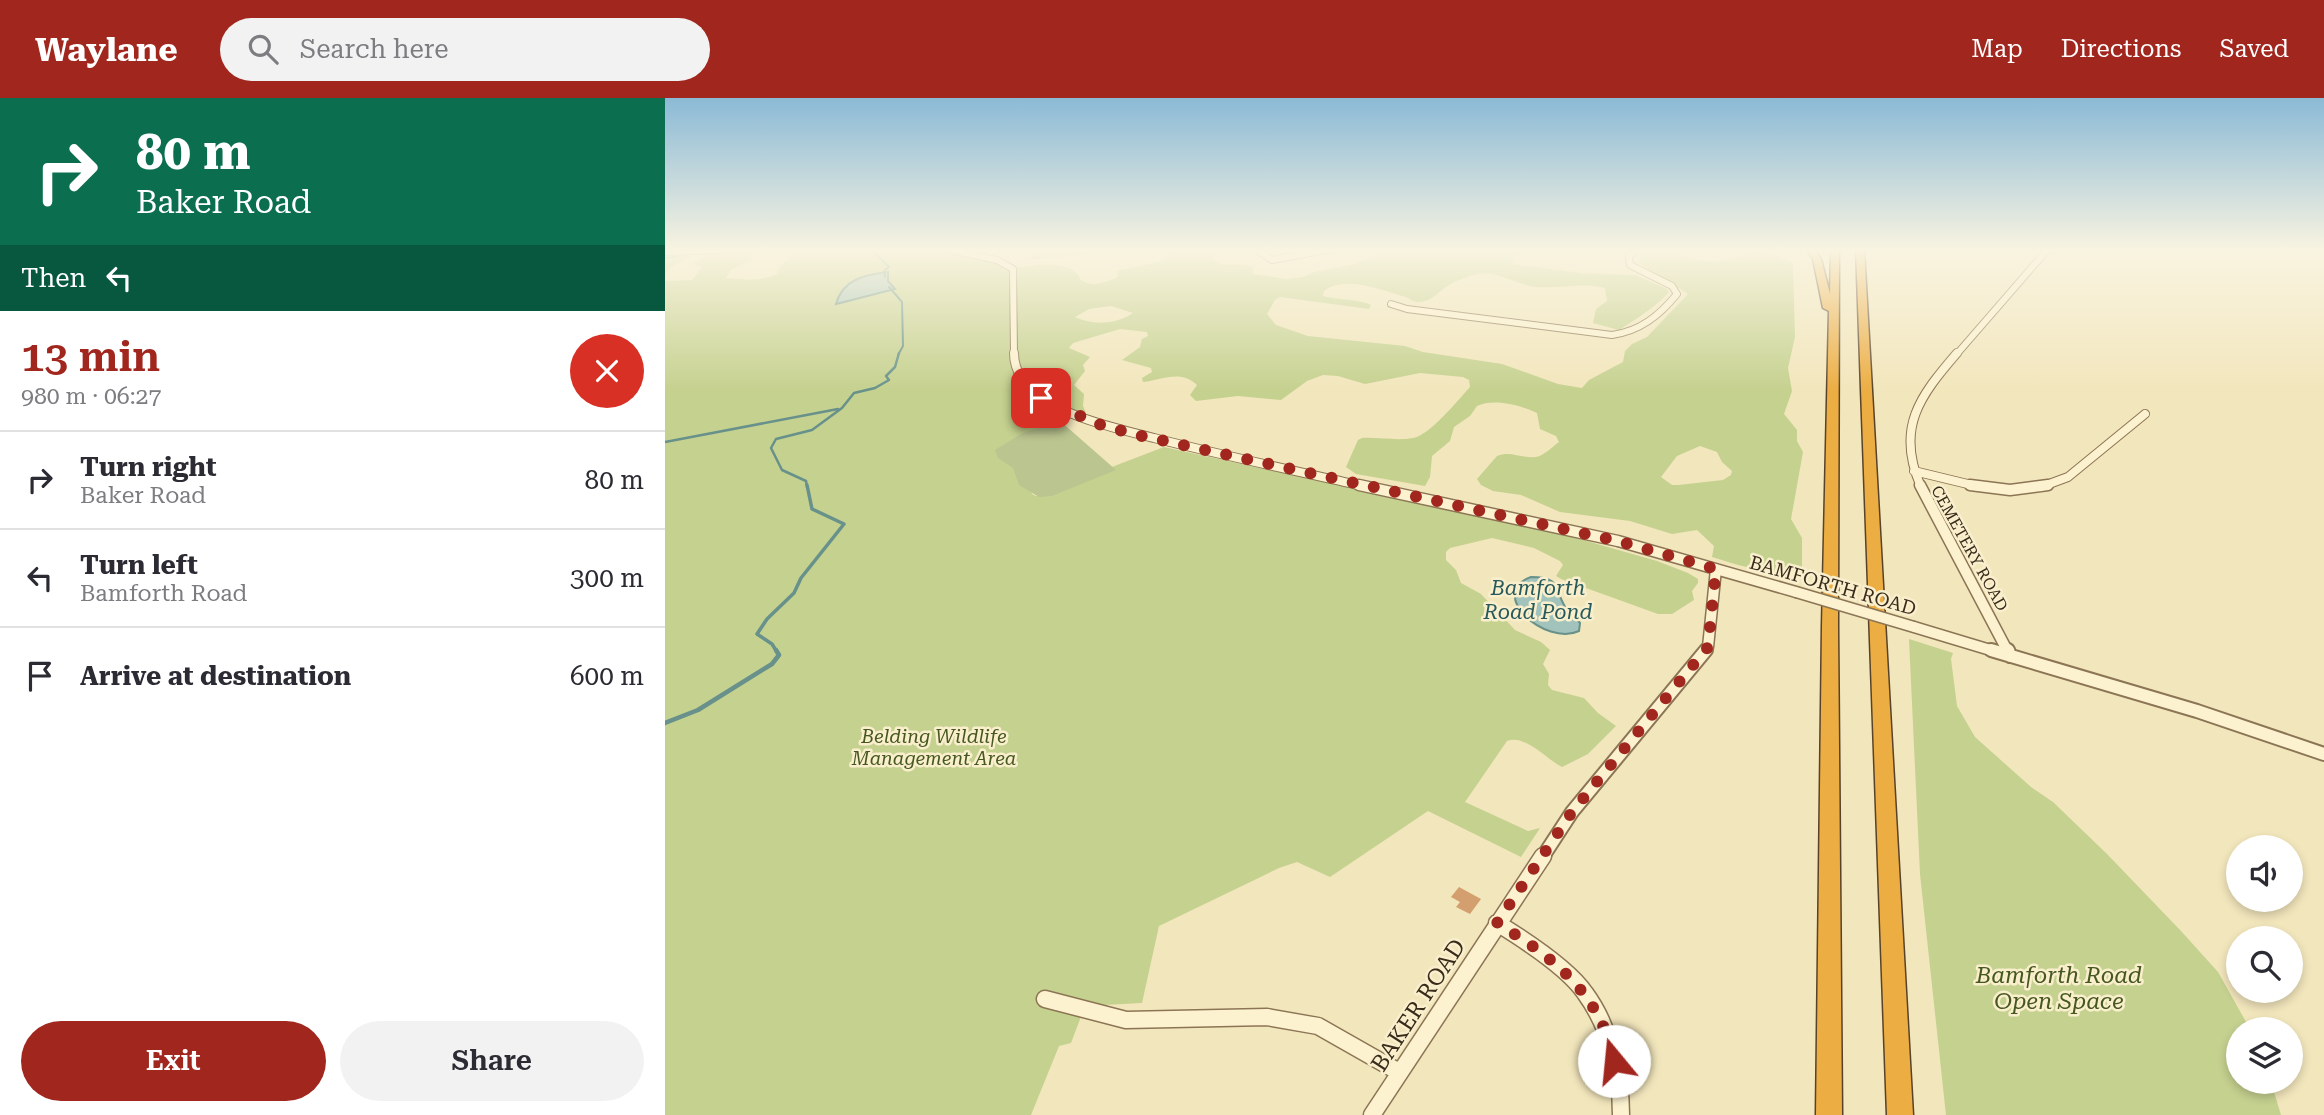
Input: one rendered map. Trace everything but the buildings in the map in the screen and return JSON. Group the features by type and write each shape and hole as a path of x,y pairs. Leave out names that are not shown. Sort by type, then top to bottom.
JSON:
{"highway":[{"path":"1824,296 1826,306 1835,315"},
{"path":"1829,1115 1830,640 1835,296"},
{"path":"1862,296 1900,1115"}],"street":[{"name":"BAMFORTH ROAD","path":"1015,296 1014,366 1023,381 1041,398 1098,424 1183,446 1618,541 2210,715 2324,754"},
{"path":"1391,304 1407,309 1612,335 1625,334 1642,327 1675,296"},
{"name":"CEMETERY ROAD","path":"2006,296 1926,389 1913,417 1909,442 1914,471 1927,502 2002,636 2010,656"},
{"path":"1914,471 2003,492 2041,487 2068,477 2145,414"},
{"name":"BAKER ROAD","path":"1372,1115 1572,812 1708,647 1716,569"},
{"path":"1497,923 1533,945 1585,992 1610,1041 1621,1097 1621,1115"},
{"path":"1045,999 1126,1020 1267,1017 1318,1026 1399,1072"}],"green space":[{"name":"Belding Wildlife Management Area","path":"665,296 1326,296 1371,305 1369,309 1280,297 1275,300 1267,314 1276,325 1308,336 1405,346 1423,352 1502,364 1558,384 1582,388 1589,380 1623,362 1625,351 1632,344 1647,337 1686,296 1794,296 1795,337 1788,368 1792,391 1784,414 1797,430 1797,441 1803,452 1791,519 1802,538 1802,568 1771,572 1745,567 1712,557 1714,546 1697,530 1672,534 1630,521 1560,512 1521,495 1493,491 1481,485 1477,479 1497,456 1507,454 1536,457 1559,442 1556,436 1540,429 1537,413 1515,405 1491,403 1477,406 1470,416 1454,427 1450,441 1432,456 1430,477 1425,486 1356,474 1346,467 1358,440 1362,438 1407,439 1427,431 1470,387 1469,380 1463,377 1420,373 1365,384 1338,376 1323,375 1307,381 1281,400 1238,396 1196,401 1190,395 1197,385 1191,380 1178,376 1143,382 1142,378 1152,372 1151,368 1122,360 1140,347 1142,339 1148,336 1147,332 1120,329 1073,343 1069,348 1090,357 1083,365 1085,371 1074,385 1084,394 1083,406 1086,413 1049,423 1016,438 1032,494 1036,496 1164,447 1569,536 1657,561 1698,579 1692,591 1694,600 1672,614 1658,614 1561,579 1556,576 1563,565 1560,561 1534,548 1492,538 1450,548 1446,552 1446,560 1456,570 1461,583 1481,594 1515,630 1541,642 1550,650 1543,664 1549,674 1548,685 1552,690 1584,698 1616,726 1588,754 1562,767 1528,744 1507,741 1465,802 1528,831 1540,828 1521,857 1428,811 1330,877 1297,862 1279,868 1159,926 1142,1003 1085,1006 1071,1043 1059,1046 1031,1115 665,1115","holes":["1111,306 1133,313 1120,320 1105,322 1090,322 1075,317 1089,309","1700,446 1717,452 1722,462 1732,471 1731,475 1723,480 1672,485 1661,477 1677,456"]},
{"name":"Belding Wildlife Management Area","path":"1402,296 1434,296 1422,302"},
{"name":"Belding Wildlife Management Area","path":"1606,296 1664,296 1619,330 1593,323 1596,309 1607,301"},
{"path":"1059,420 1116,470 1052,496 1039,497 1019,485 1013,468 998,458 995,450 1021,434"},
{"name":"Bamforth Road Open Space","path":"1909,639 1953,653 1951,659 1957,706 1975,737 2031,787 2053,802 2107,854 2218,972 2226,986 2226,1003 2235,1003 2243,1017 2226,1017 2226,1094 2275,1094 2281,1115 1946,1115 1920,874"}],"water":[{"path":"839,296 866,296 836,304"},
{"name":"Bamforth Road Pond","path":"1531,577 1547,579 1555,584 1565,608 1580,623 1579,631 1565,634 1551,632 1525,616 1517,605 1515,594 1519,585"}],"waterway":[{"path":"897,296 902,302 903,346 899,353"},
{"path":"807,487 806,481 782,470 771,448 776,439 812,430 842,408 854,393 875,388 889,380 886,376 895,367 899,353"},
{"path":"665,442 838,409"},
{"path":"777,652 772,644 757,634 767,619 794,593 801,578 844,524 812,509 807,485"},
{"path":"665,723 698,710 772,664 779,655 776,650"}],"route":[{"path":"1041,398 1098,424 1133,434 1618,541 1716,569 1708,647 1572,812 1497,923 1533,945 1585,992 1610,1041 1614,1061"}]}
